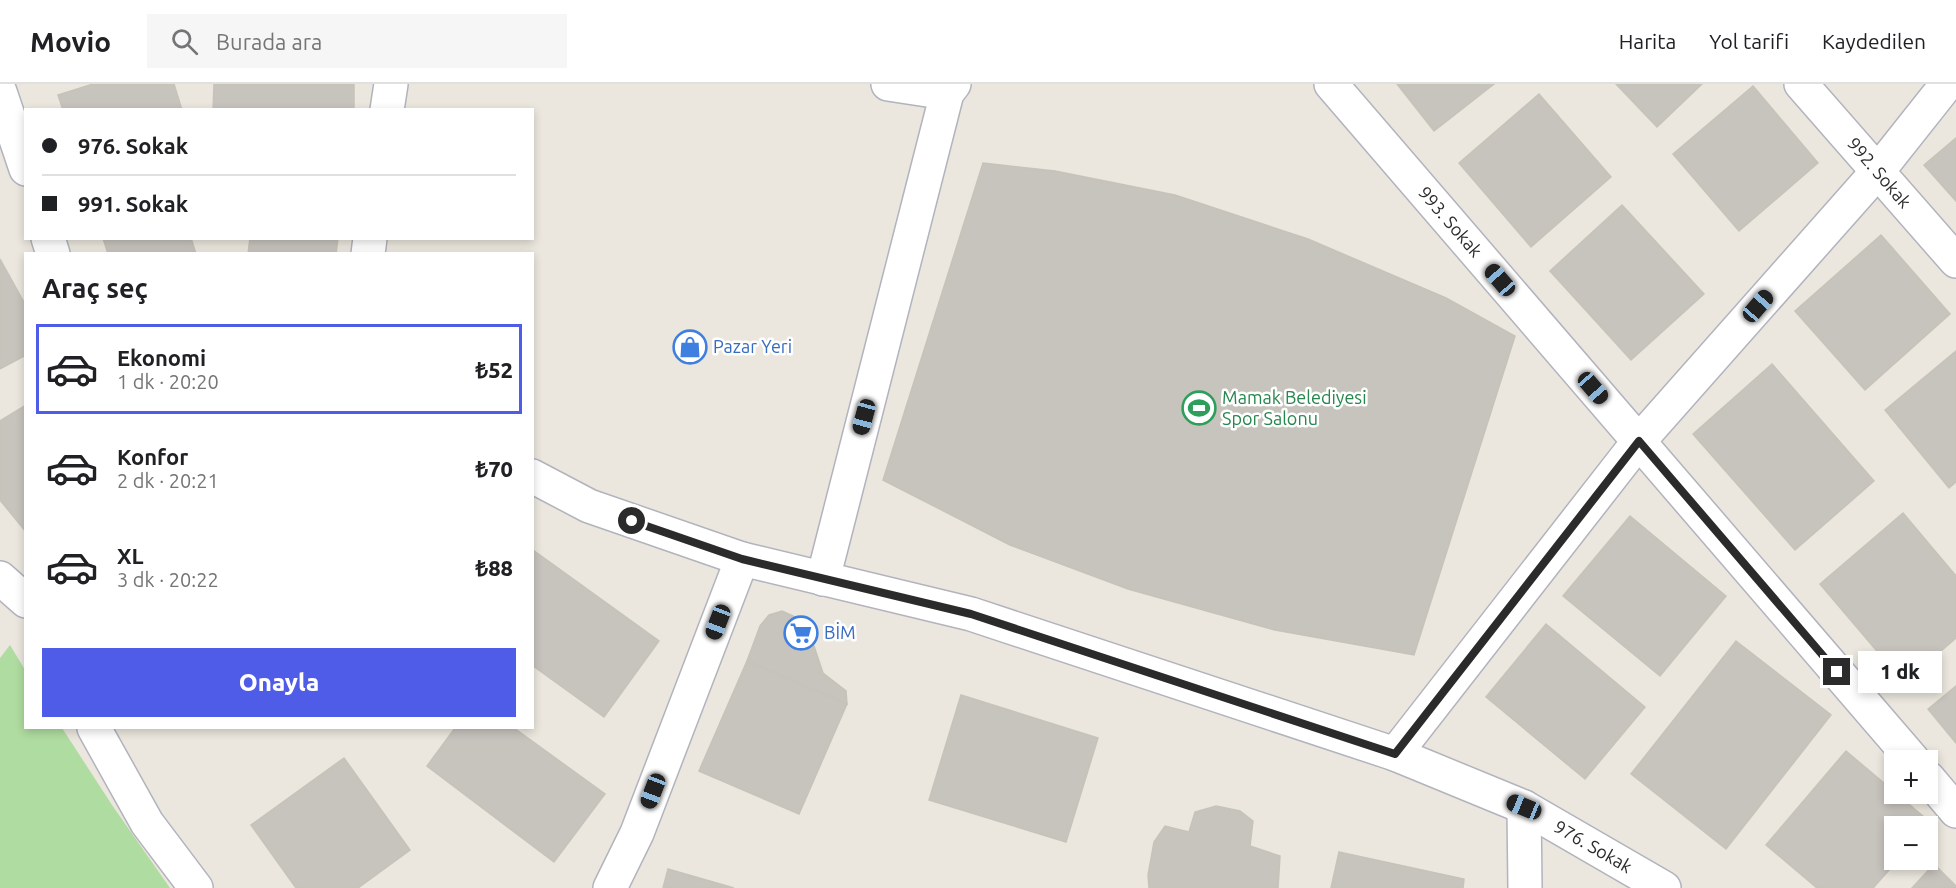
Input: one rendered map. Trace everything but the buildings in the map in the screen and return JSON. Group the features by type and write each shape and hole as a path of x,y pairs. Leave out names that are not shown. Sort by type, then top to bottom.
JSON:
{"street":[{"path":"387,108 390,84"},
{"path":"823,579 950,89 888,84"},
{"name":"993. Sokak","path":"1331,84 1904,750"},
{"name":"992. Sokak","path":"1802,84 1956,261"},
{"path":"1395,754 1639,441 1878,171 1947,84"},
{"path":"0,92 24,163"},
{"name":"976. Sokak","path":"534,478 589,506 742,559 971,614 1395,754 1524,807 1664,888"},
{"path":"610,888 637,833 742,559"},
{"path":"0,578 24,599"},
{"path":"95,729 147,823 196,888"},
{"path":"1938,790 1956,811"},
{"path":"1524,807 1525,888"}],"green space":[{"path":"10,645 24,668 24,729 63,729 170,888 0,888 0,658"}],"place":[{"name":"Pazar Yeri","path":"690,347"},
{"name":"Mamak Belediyesi Spor Salonu","path":"1199,408"},
{"name":"BİM","path":"801,633"}],"route":[{"path":"632,521 742,559 971,614 1395,754 1639,441 1837,672"}]}
